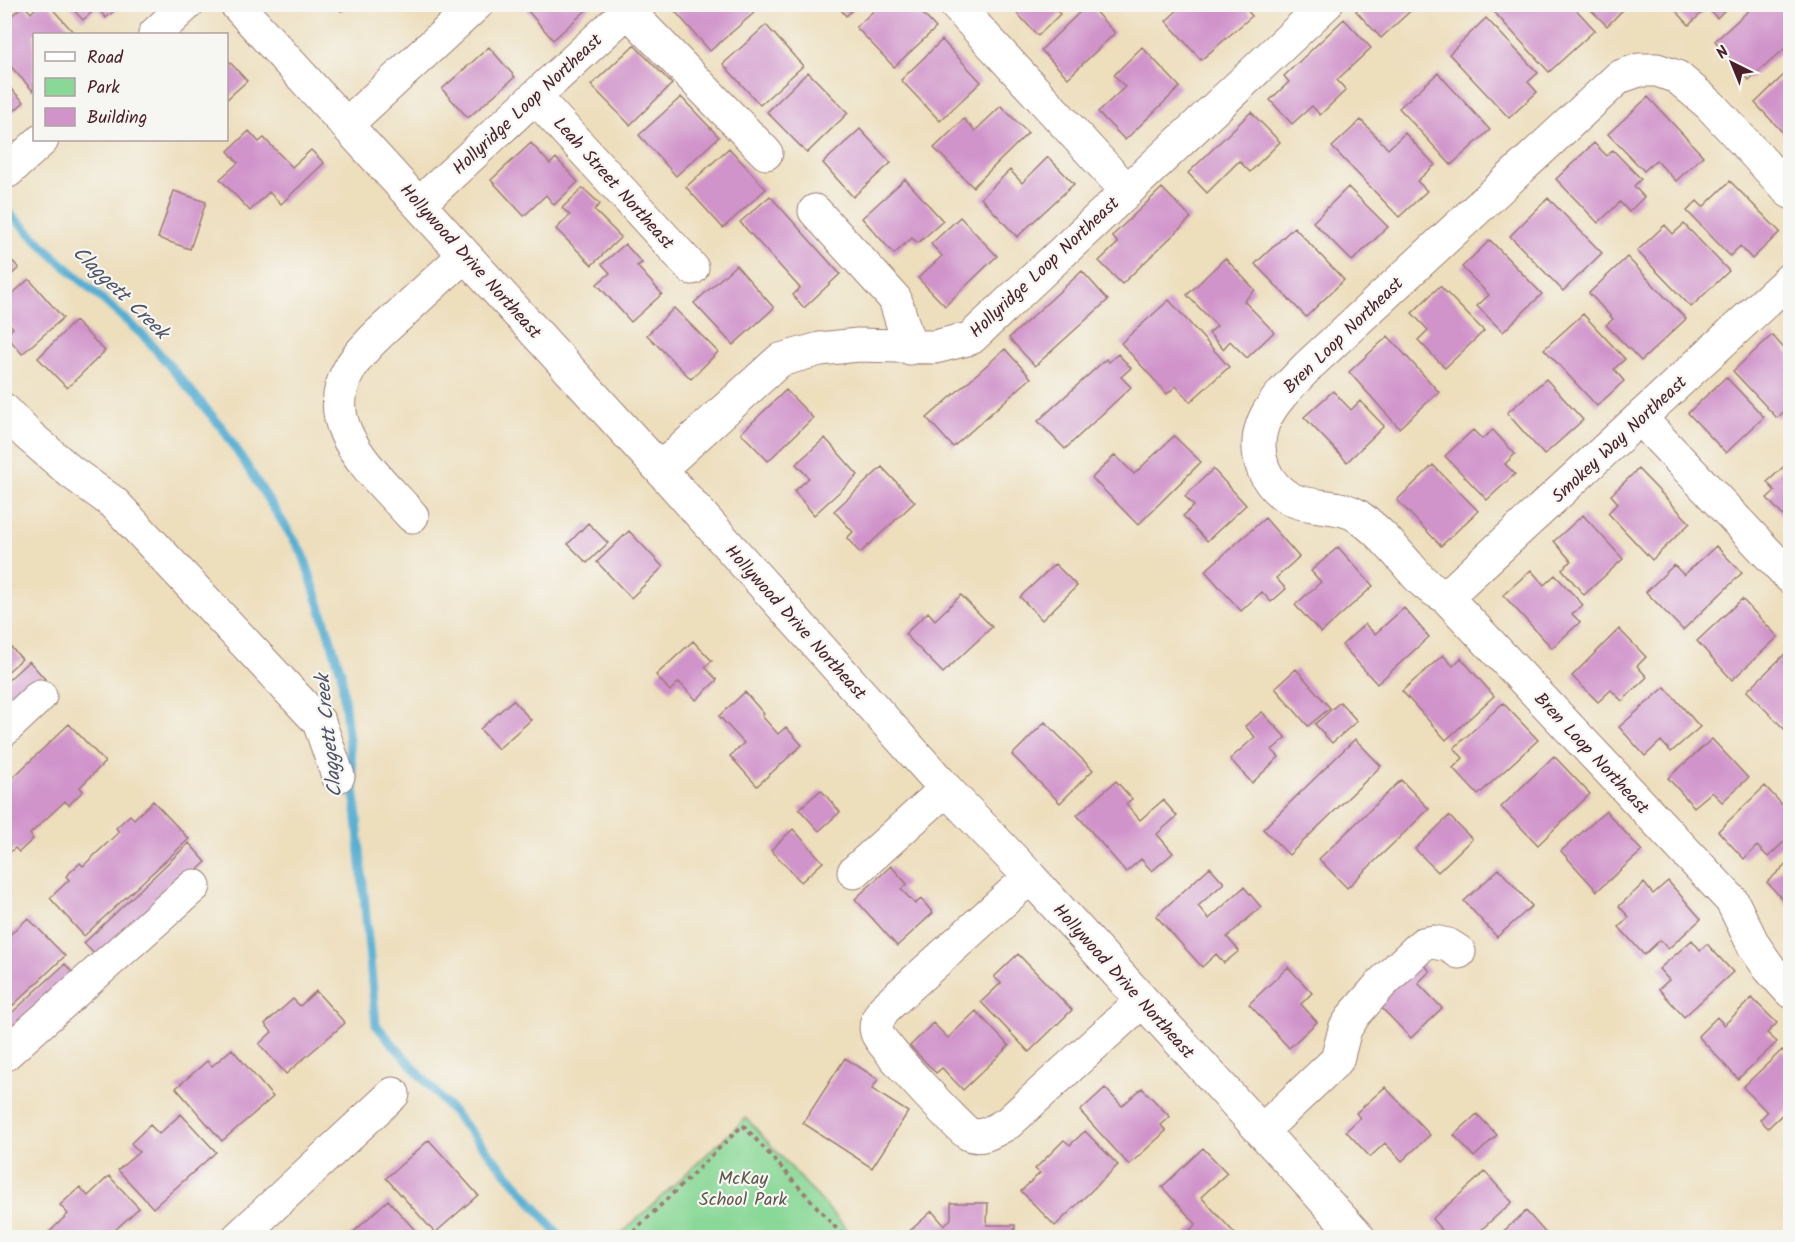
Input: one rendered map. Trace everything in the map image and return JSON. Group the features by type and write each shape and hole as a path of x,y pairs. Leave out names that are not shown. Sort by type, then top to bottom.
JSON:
{"street":[{"path":"156,33 187,4"},
{"name":"Hollywood Drive Northeast","path":"236,4 660,469 946,789 1030,877 1262,1131 1351,1235"},
{"path":"346,125 477,4"},
{"path":"955,4 1127,191"},
{"path":"631,8 766,153"},
{"name":"Hollyridge Loop Northeast","path":"419,204 631,8"},
{"name":"Hollyridge Loop Northeast","path":"660,469 780,360 829,348 858,345 935,347 971,338 1127,191 1306,11"},
{"name":"Bren Loop Northeast","path":"1791,192 1710,105 1677,76 1657,70 1639,70 1619,77 1325,350 1275,402 1262,424 1258,444 1261,462 1268,479 1278,492 1316,507 1338,509 1358,516 1387,541 1426,584 1446,597 1732,901 1754,946 1770,969 1791,991"},
{"name":"Leah Street Northeast","path":"536,97 692,268"},
{"path":"8,171 41,141"},
{"path":"815,211 895,299 910,348"},
{"path":"412,516 358,454 343,427 339,400 346,376 363,348 465,255"},
{"name":"Smokey Way Northeast","path":"1446,597 1791,279"},
{"path":"4,410 27,434 71,472 114,503 319,722 338,776"},
{"path":"1641,419 1791,578"},
{"path":"4,730 40,696"},
{"path":"854,872 946,789"},
{"path":"1030,877 884,1009 876,1020 878,1035 956,1124 970,1135 981,1136 1008,1123 1142,1001"},
{"path":"4,1055 194,886"},
{"path":"1262,1131 1337,1060 1345,1029 1354,1015 1376,989 1423,944 1434,942 1448,945 1459,952"},
{"path":"238,1238 393,1094"}],"path":[{"path":"627,1238 743,1125 845,1238"}],"green space":[{"name":"McKay School Park","path":"746,1118 854,1237 618,1237"}],"building":[{"path":"40,4 48,4 74,33 33,33 33,91 4,59 4,22 24,5 31,13"},
{"path":"68,4 122,4 106,18 97,8 83,20"},
{"path":"334,4 349,4 341,11"},
{"path":"533,4 593,4 553,40 527,10"},
{"path":"680,4 747,4 754,13 710,51 674,10"},
{"path":"836,4 859,4 846,16"},
{"path":"881,4 914,4 936,28 894,67 856,27"},
{"path":"1018,4 1055,4 1053,7 1060,14 1038,36 1015,11 1020,6"},
{"path":"1088,4 1115,33 1068,78 1041,50"},
{"path":"1184,4 1242,4 1252,16 1201,60 1166,21"},
{"path":"1363,4 1418,4 1381,38 1356,11"},
{"path":"1504,4 1571,4 1595,30 1549,72 1495,13"},
{"path":"1585,4 1629,4 1607,26"},
{"path":"1670,4 1731,4 1717,18 1707,8 1689,25"},
{"path":"1756,4 1790,4 1790,44 1749,80 1715,41"},
{"path":"1486,18 1538,73 1528,82 1537,92 1509,118 1449,54"},
{"path":"1344,19 1371,48 1337,80 1346,90 1320,115 1312,106 1292,124 1270,100 1289,82 1284,76"},
{"path":"766,25 803,66 760,105 723,64"},
{"path":"942,40 981,82 940,121 901,80"},
{"path":"634,45 672,84 630,125 591,85"},
{"path":"489,47 515,77 468,118 442,89"},
{"path":"1142,47 1180,87 1125,140 1098,112 1125,87 1114,75"},
{"path":"228,60 247,81 228,98"},
{"path":"1790,69 1790,140 1755,103"},
{"path":"808,72 848,113 807,153 767,112"},
{"path":"1438,73 1490,130 1451,165 1399,108"},
{"path":"4,82 24,102 4,120"},
{"path":"681,97 719,137 676,176 639,135"},
{"path":"1648,97 1703,156 1676,181 1656,160 1644,171 1608,134"},
{"path":"1001,106 1028,133 973,187 934,148 964,119 975,131"},
{"path":"1251,112 1280,142 1250,172 1239,161 1207,193 1188,173"},
{"path":"1361,120 1388,149 1405,133 1435,165 1417,181 1427,191 1399,217 1332,147"},
{"path":"860,129 891,163 853,197 823,163"},
{"path":"249,131 259,142 264,138 292,167 311,150 324,163 281,204 269,192 250,211 220,179 238,163 228,151"},
{"path":"531,143 550,164 556,158 578,182 554,205 546,195 524,216 491,180"},
{"path":"1594,143 1607,156 1613,150 1641,179 1634,186 1644,197 1629,212 1620,202 1598,223 1556,179"},
{"path":"729,148 766,189 723,228 686,187"},
{"path":"1048,157 1074,184 1017,237 981,198 1010,170 1022,183"},
{"path":"905,179 943,221 918,243 912,238 894,254 862,218"},
{"path":"1730,181 1780,232 1752,259 1740,246 1730,256 1687,211 1697,201 1703,207"},
{"path":"1348,187 1388,227 1352,261 1313,222"},
{"path":"583,188 600,204 594,210 621,237 592,265 556,229 570,215 562,208"},
{"path":"1162,188 1191,218 1122,284 1099,261 1118,243 1112,236"},
{"path":"174,191 206,202 190,249 158,238"},
{"path":"770,196 840,274 804,308 793,295 800,288 740,222"},
{"path":"1548,198 1602,253 1563,291 1510,236"},
{"path":"960,217 997,256 945,306 918,278 942,256 931,244"},
{"path":"1684,224 1729,271 1691,307 1637,251 1665,225 1673,234"},
{"path":"1294,227 1344,280 1306,317 1255,264"},
{"path":"1490,240 1542,294 1503,332 1477,306 1489,295 1462,267"},
{"path":"625,244 642,263 637,266 662,294 631,322 597,284 610,273 602,264"},
{"path":"4,252 19,268 4,281"},
{"path":"1627,257 1686,319 1641,361 1606,325 1613,319 1589,293"},
{"path":"1225,258 1255,290 1244,301 1274,332 1247,358 1230,341 1223,349 1209,333 1217,326 1187,295"},
{"path":"736,265 774,308 733,345 694,303"},
{"path":"1082,271 1108,300 1035,366 1009,338"},
{"path":"29,279 63,318 22,354 6,335 13,328 4,318 4,301"},
{"path":"1440,286 1484,331 1445,368 1418,340 1428,330 1412,313"},
{"path":"1169,300 1229,367 1190,402 1176,386 1167,394 1121,343"},
{"path":"674,308 718,352 691,379 647,335"},
{"path":"1583,314 1625,359 1614,369 1624,381 1597,406 1544,349"},
{"path":"75,321 105,351 67,388 38,358"},
{"path":"1772,335 1790,355 1790,406 1777,418 1733,371"},
{"path":"1388,336 1439,392 1399,428 1349,372"},
{"path":"1005,349 1031,378 953,447 927,418"},
{"path":"1118,354 1131,368 1121,377 1131,387 1065,449 1038,421 1106,359 1109,362"},
{"path":"1726,377 1764,417 1726,453 1688,413"},
{"path":"1546,379 1583,420 1544,455 1507,413"},
{"path":"786,390 813,418 768,461 741,433"},
{"path":"1333,391 1351,410 1360,401 1384,426 1347,462 1304,417"},
{"path":"1473,430 1482,439 1493,430 1515,454 1505,464 1515,474 1487,500 1445,456"},
{"path":"1174,436 1201,462 1138,525 1092,478 1115,455 1134,474"},
{"path":"825,438 858,475 814,515 794,491 809,478 796,464"},
{"path":"1790,461 1790,510 1783,516 1767,498 1775,491 1767,482"},
{"path":"1433,465 1478,511 1441,546 1397,500"},
{"path":"882,467 915,502 860,553 847,538 853,532 834,511"},
{"path":"1213,469 1246,505 1207,541 1183,516 1194,506 1185,496"},
{"path":"1638,469 1690,523 1652,560 1608,513 1618,503 1611,495"},
{"path":"1583,515 1623,559 1584,595 1562,569 1571,561 1554,541"},
{"path":"1265,518 1299,557 1276,578 1286,589 1271,602 1262,592 1241,611 1205,571"},
{"path":"588,523 608,543 587,563 568,544"},
{"path":"629,531 663,567 631,598 597,562"},
{"path":"1716,546 1742,573 1683,630 1646,592 1674,565 1684,575"},
{"path":"1338,547 1373,586 1321,633 1295,605 1321,582 1311,571"},
{"path":"1055,564 1077,586 1042,620 1020,597"},
{"path":"1531,570 1544,585 1555,575 1583,605 1572,614 1580,622 1552,648 1503,595"},
{"path":"961,595 992,627 943,673 905,634 928,612 935,620"},
{"path":"1742,599 1778,637 1732,680 1697,641"},
{"path":"1404,608 1429,637 1377,684 1342,645 1365,624 1375,634"},
{"path":"1619,629 1646,657 1637,666 1647,677 1622,701 1611,690 1598,702 1572,676"},
{"path":"4,640 22,659 4,675"},
{"path":"693,641 712,661 705,667 717,680 696,700 679,682 670,691 656,675"},
{"path":"1786,653 1790,657 1790,722 1784,729 1747,691"},
{"path":"1443,655 1453,666 1461,658 1494,696 1446,740 1402,691"},
{"path":"29,661 45,679 4,716 4,684"},
{"path":"1296,669 1330,708 1308,726 1275,688"},
{"path":"1665,687 1700,727 1671,752 1661,741 1645,756 1619,727"},
{"path":"745,692 778,734 786,727 802,745 757,786 730,756 744,743 719,716"},
{"path":"513,700 531,720 498,749 480,729"},
{"path":"1340,702 1357,721 1332,743 1315,724"},
{"path":"1503,703 1538,740 1478,795 1453,768 1463,758 1454,748"},
{"path":"1262,712 1286,738 1272,750 1279,757 1252,783 1230,759 1255,737 1245,726"},
{"path":"1045,722 1093,770 1060,803 1012,755"},
{"path":"69,724 105,762 80,787 83,791 69,805 65,801 30,834 33,839 19,852 15,848 4,857 4,786"},
{"path":"1355,739 1381,766 1289,855 1263,829"},
{"path":"1712,739 1748,778 1722,802 1712,792 1694,807 1668,778"},
{"path":"1554,756 1590,794 1538,845 1501,807"},
{"path":"1401,780 1429,809 1347,888 1319,859"},
{"path":"1116,781 1132,799 1126,804 1140,820 1163,800 1177,816 1157,834 1173,853 1152,871 1141,859 1126,872 1077,815"},
{"path":"1765,786 1790,813 1790,836 1768,857 1757,846 1744,859 1718,831"},
{"path":"821,790 840,812 819,831 799,809"},
{"path":"153,801 189,839 84,936 50,898 69,880 66,876 80,863 83,866 119,832 116,828 130,815 134,819"},
{"path":"1606,811 1642,851 1597,891 1561,851"},
{"path":"1449,816 1472,839 1438,872 1415,849"},
{"path":"793,829 823,862 801,882 771,850"},
{"path":"189,843 206,862 100,960 84,943"},
{"path":"1790,861 1790,908 1767,882"},
{"path":"891,866 907,884 901,889 915,904 921,899 933,913 897,946 855,899"},
{"path":"1210,867 1224,883 1198,906 1209,919 1244,887 1261,907 1227,937 1239,951 1224,963 1216,954 1202,967 1156,916"},
{"path":"1499,869 1532,906 1497,937 1464,901"},
{"path":"1668,881 1701,919 1668,949 1660,940 1644,955 1619,927 1629,917 1619,906 1644,883 1653,894"},
{"path":"28,918 65,956 4,1014 4,940"},
{"path":"1692,940 1700,950 1707,944 1733,972 1684,1017 1659,989 1669,980 1659,969"},
{"path":"1018,954 1072,1010 1029,1052 981,1002 1001,983 994,977"},
{"path":"1416,957 1430,971 1418,983 1442,1008 1411,1038 1373,999"},
{"path":"65,964 81,982 4,1052 4,1020"},
{"path":"1288,967 1312,993 1301,1004 1317,1022 1289,1048 1249,1004"},
{"path":"316,991 345,1023 286,1074 259,1044 272,1032 265,1024 293,999 300,1006"},
{"path":"1752,998 1777,1023 1767,1033 1777,1042 1738,1079 1698,1036 1717,1017 1724,1025"},
{"path":"976,1011 1009,1046 963,1090 942,1068 936,1073 910,1046 933,1023 948,1038"},
{"path":"232,1049 273,1097 222,1141 176,1088 207,1061 212,1066"},
{"path":"1782,1050 1790,1059 1790,1107 1768,1128 1760,1120 1767,1112 1743,1087"},
{"path":"845,1058 878,1079 872,1089 908,1112 872,1168 803,1123"},
{"path":"1385,1087 1430,1135 1402,1161 1385,1143 1370,1157 1346,1131 1360,1118 1356,1113"},
{"path":"1105,1088 1122,1106 1142,1088 1170,1117 1161,1125 1166,1131 1129,1165 1080,1111"},
{"path":"181,1114 216,1152 153,1208 118,1170 139,1152 131,1143 150,1125 159,1134"},
{"path":"1477,1114 1497,1135 1474,1157 1454,1135"},
{"path":"1085,1131 1118,1165 1055,1226 1021,1191 1040,1173 1035,1169 1064,1140 1070,1145"},
{"path":"429,1140 478,1195 435,1233 386,1178"},
{"path":"1203,1148 1227,1173 1201,1197 1239,1238 1182,1238 1196,1224 1162,1187"},
{"path":"1485,1172 1512,1202 1472,1238 1449,1238 1432,1219"},
{"path":"109,1176 139,1208 113,1232 118,1238 43,1238 68,1214 60,1205 80,1187 88,1196"},
{"path":"388,1200 422,1238 347,1238"},
{"path":"951,1203 988,1203 987,1225 1015,1225 1014,1238 902,1238 932,1211 944,1225 951,1219"},
{"path":"1526,1211 1550,1238 1496,1238"}],"waterway":[{"name":"Claggett Creek","path":"4,208 147,339 223,429 303,554 341,672 376,1025 520,1188 561,1238"}]}
